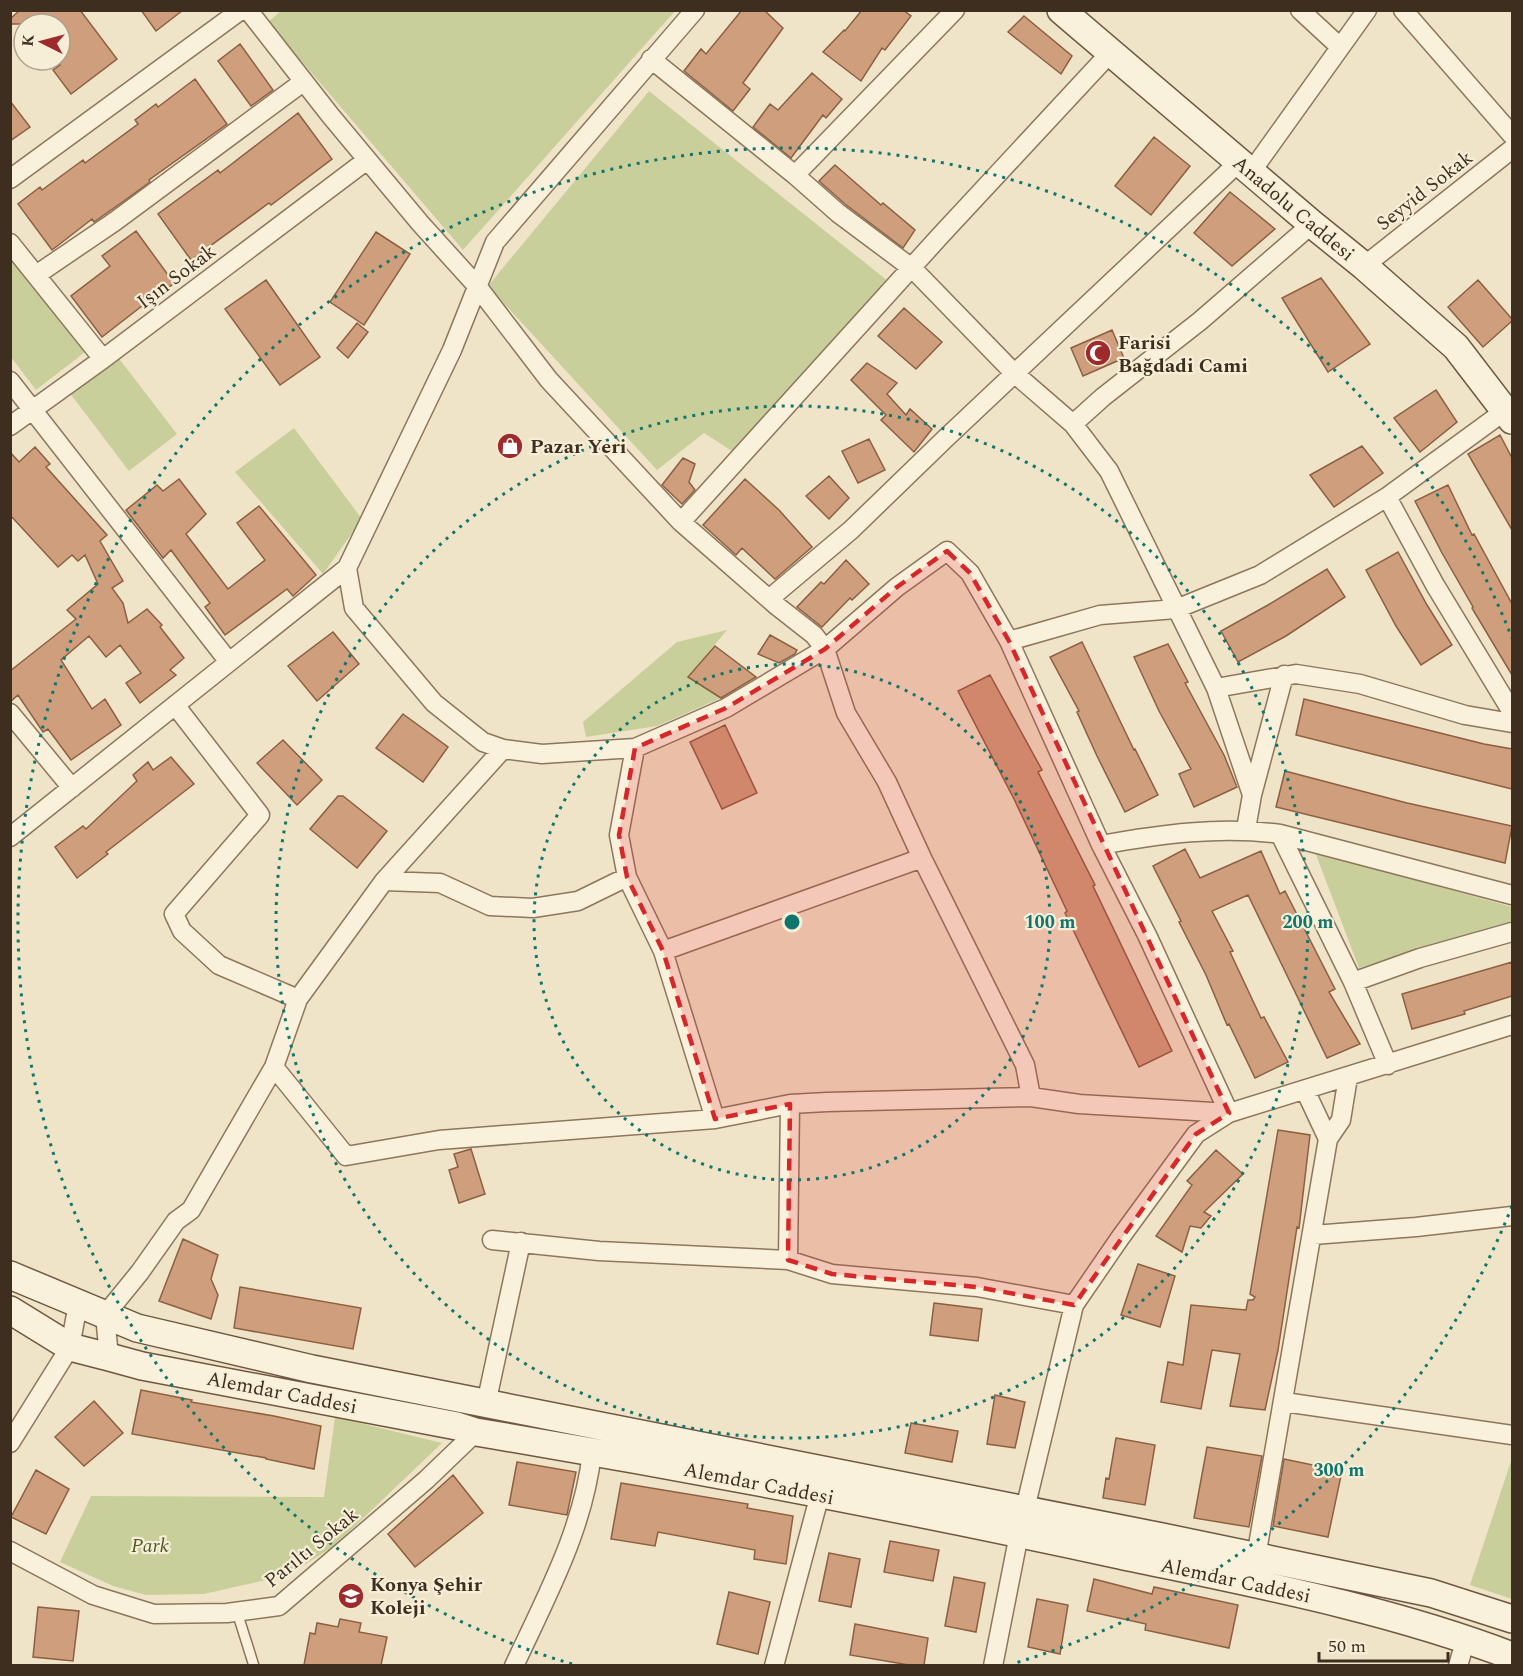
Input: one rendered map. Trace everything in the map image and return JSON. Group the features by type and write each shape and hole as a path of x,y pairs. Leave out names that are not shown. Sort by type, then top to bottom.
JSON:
{"main road":[{"name":"Anadolu Caddesi","path":"1061,10 1364,266 1456,347 1509,415"},
{"name":"Alemdar Caddesi","path":"10,1275 137,1328 312,1369 486,1404 1023,1522 1326,1599 1466,1638 1512,1656"},
{"name":"Alemdar Caddesi","path":"10,1310 70,1347 142,1366 457,1426 476,1432 820,1494 1256,1557 1431,1593 1512,1619"}],"street":[{"path":"10,179 240,10"},
{"path":"248,10 303,82 420,223 477,286 549,380 681,522 814,635 825,649 846,713 887,782 922,858 1025,1065 1031,1097"},
{"path":"10,837 346,568 452,350 495,242 695,10"},
{"path":"795,175 955,10"},
{"path":"1300,10 1340,47"},
{"path":"769,599 851,530 1014,373 1245,167 1367,10"},
{"path":"1402,10 1512,135"},
{"path":"681,522 1110,52"},
{"path":"651,59 795,175 838,213 913,269 1014,373 1073,424 1109,471 1216,688 1252,795"},
{"path":"36,275 114,222 303,82"},
{"name":"Seyyid Sokak","path":"1364,266 1512,149"},
{"name":"Işın Sokak","path":"10,426 368,160"},
{"path":"1073,424 1103,397 1200,321 1312,224"},
{"path":"10,243 104,358"},
{"path":"10,381 230,662"},
{"path":"1009,641 1100,615 1176,609 1260,575 1387,498 1509,415"},
{"path":"1387,498 1435,585 1512,712"},
{"path":"346,568 354,608 434,703 483,742 504,749 542,754 635,748 726,708 825,649 897,586 948,551 970,573 1009,641 1101,845 1147,935 1229,1113"},
{"path":"1216,688 1296,674 1360,684 1465,715 1512,723"},
{"path":"1246,830 1252,795 1284,675"},
{"path":"175,705 260,814 174,914 182,931 219,965 298,999"},
{"path":"10,713 72,788"},
{"path":"635,748 619,836 627,877 663,951 716,1119"},
{"path":"109,1357 105,1315 140,1272 176,1221 191,1210 274,1067 298,999 384,881 504,749"},
{"path":"1101,845 1158,834 1246,830 1280,834 1512,895"},
{"path":"1280,834 1353,982 1388,1065"},
{"path":"663,951 922,858"},
{"path":"384,881 440,883 490,906 533,908 578,901 627,877"},
{"path":"1353,982 1420,958 1512,932"},
{"path":"993,1665 1023,1522 1074,1305 1196,1134 1229,1113 1512,1025"},
{"path":"274,1067 346,1156 439,1140 716,1119 790,1104 1031,1097 1079,1104 1229,1113"},
{"path":"1256,1557 1328,1139 1341,1120 1348,1077"},
{"path":"1305,1090 1328,1139"},
{"path":"788,1260 790,1104"},
{"path":"1312,1235 1416,1227 1512,1216"},
{"path":"492,1240 598,1251 788,1260 832,1274 977,1287 1074,1305"},
{"path":"486,1404 521,1242"},
{"path":"10,1443 70,1347 78,1304"},
{"path":"1284,1402 1512,1434"},
{"name":"Parıltı Sokak","path":"10,1551 93,1595 154,1614 237,1612 279,1606 426,1480 476,1432"},
{"path":"514,1665 577,1524 589,1481 592,1452"},
{"path":"774,1665 820,1494"},
{"path":"1458,1665 1466,1638"}],"lane":[{"path":"237,1612 254,1665"}],"highlighted area":[{"path":"947,551 970,573 1009,641 1229,1113 1196,1134 1074,1305 977,1287 832,1274 788,1260 790,1104 715,1119 663,951 627,877 619,835 635,748 726,708 825,649 897,587"}],"green space":[{"path":"282,10 675,11 463,250 268,22"},
{"path":"649,91 888,281 735,453 704,433 657,470 488,286"},
{"path":"10,257 85,352 36,390 11,357"},
{"path":"117,356 177,434 129,471 69,392"},
{"path":"294,428 362,519 323,574 235,472"},
{"path":"727,630 688,677 721,698 657,726 586,737 583,722 677,642"},
{"path":"1315,852 1512,907 1512,923 1359,968"},
{"name":"Park","path":"335,1417 442,1443 333,1547 288,1575 204,1594 146,1595 113,1586 60,1562 91,1496 324,1497"},
{"path":"1512,1458 1512,1599 1470,1585"}],"building":[{"path":"20,10 80,10 117,59 71,94 54,72 72,72 72,12 18,12"},
{"path":"141,10 183,10 156,31"},
{"path":"742,10 764,10 783,28 743,83 750,89 733,111 684,71 701,49 706,54"},
{"path":"862,10 903,10 911,16 885,50 882,48 861,81 823,52 845,31"},
{"path":"1024,16 1072,56 1061,74 1008,32"},
{"path":"240,44 273,90 251,106 218,61"},
{"path":"812,73 842,99 826,118 823,115 791,158 753,127 770,104 778,110"},
{"path":"195,79 227,124 149,180 150,182 128,198 94,222 92,219 52,250 18,204 40,187 42,190 83,160 85,163 138,124 135,120 156,104 158,107"},
{"path":"10,101 30,127 10,141"},
{"path":"298,113 332,159 271,205 269,203 191,260 158,214 218,170 220,173"},
{"path":"1154,137 1190,166 1151,215 1115,186"},
{"path":"835,165 881,205 883,203 915,230 903,248 819,181"},
{"path":"1230,192 1275,229 1232,266 1194,233"},
{"path":"136,231 174,283 144,308 142,306 102,337 71,296 110,266 102,256"},
{"path":"376,232 410,254 364,325 330,302"},
{"path":"1321,278 1370,344 1328,372 1282,298"},
{"path":"266,280 320,357 280,385 225,309"},
{"path":"1478,280 1512,319 1483,347 1448,307"},
{"path":"904,308 942,342 916,369 878,336"},
{"path":"357,323 368,332 348,358 337,348"},
{"name":"Farisi Bağdadi Cami","path":"1112,330 1124,358 1083,376 1071,348"},
{"path":"867,363 897,383 887,394 906,415 910,409 932,429 914,452 881,420 886,415 851,380"},
{"path":"1436,390 1457,422 1420,452 1394,418"},
{"path":"1500,435 1512,458 1512,530 1468,454"},
{"path":"869,439 885,470 858,483 842,451"},
{"path":"1362,446 1383,473 1334,507 1310,475"},
{"path":"35,447 50,464 46,467 107,535 100,541 123,581 112,588 123,603 128,623 147,609 162,625 160,627 184,658 170,670 176,675 140,703 126,683 141,673 120,645 106,657 89,636 61,660 92,709 105,699 121,725 71,760 48,729 43,732 18,695 10,702 10,671 76,619 67,610 98,584 85,555 78,561 72,555 58,567 10,515 10,452 19,462"},
{"path":"683,458 695,464 689,482 695,490 682,504 662,485"},
{"path":"829,476 849,498 829,519 806,496"},
{"path":"179,479 206,514 186,534 228,589 265,560 237,523 259,506 316,575 293,596 287,589 225,635 205,607 210,603 171,550 163,558 126,510 157,485 163,491"},
{"path":"745,479 779,510 812,547 775,579 742,548 736,555 703,525"},
{"path":"1448,485 1472,535 1474,534 1512,604 1512,675 1472,608 1415,501"},
{"path":"1398,552 1452,645 1421,665 1396,626 1366,570"},
{"path":"846,560 869,584 852,600 850,598 822,627 797,607 821,582 824,584"},
{"path":"1327,569 1345,597 1286,636 1238,662 1221,631"},
{"path":"333,632 359,664 317,701 288,666"},
{"path":"770,635 797,650 795,654 779,663 758,654"},
{"path":"1082,642 1158,795 1125,812 1097,756 1077,712 1079,711 1050,657"},
{"path":"1168,644 1188,682 1185,683 1224,755 1237,787 1194,807 1179,774 1191,769 1159,711 1134,657"},
{"path":"715,646 756,677 721,698 688,677"},
{"path":"990,675 1042,770 1038,772 1095,885 1093,886 1172,1051 1139,1067 1065,913 1067,911 1014,799 958,691"},
{"path":"1304,699 1512,749 1512,789 1296,735"},
{"path":"403,714 448,747 423,782 376,748"},
{"path":"725,725 757,793 722,809 690,742"},
{"path":"283,740 322,780 297,805 257,763"},
{"path":"171,757 194,784 106,852 108,854 77,878 55,847 83,826 86,829 137,781 133,775 148,762 153,770"},
{"path":"1285,771 1407,803 1512,826 1505,863 1276,807"},
{"path":"338,796 343,796 387,831 357,868 310,829"},
{"path":"1185,849 1200,878 1261,851 1280,894 1285,891 1335,989 1329,992 1360,1044 1327,1058 1248,895 1212,911 1233,951 1230,952 1261,1018 1264,1017 1288,1062 1255,1078 1229,1024 1227,1025 1206,975 1179,922 1181,921 1153,866"},
{"path":"1512,962 1512,996 1464,1011 1465,1014 1412,1029 1402,994"},
{"path":"1278,1130 1310,1135 1299,1228 1297,1227 1278,1350 1265,1410 1230,1406 1240,1354 1212,1350 1201,1409 1161,1402 1168,1362 1183,1365 1191,1305 1246,1310 1248,1300 1253,1300 1255,1297 1250,1294"},
{"path":"471,1149 485,1194 459,1203 449,1170 458,1167 454,1154"},
{"path":"1216,1150 1243,1174 1204,1212 1211,1216 1201,1228 1190,1226 1182,1252 1156,1236 1192,1185 1187,1181"},
{"path":"183,1239 218,1255 211,1279 218,1295 211,1319 159,1301"},
{"path":"1138,1264 1175,1276 1160,1327 1121,1315"},
{"path":"240,1287 361,1308 353,1349 234,1328"},
{"path":"934,1303 982,1309 978,1341 930,1335"},
{"path":"141,1390 192,1400 191,1402 321,1426 314,1469 132,1434"},
{"path":"995,1395 1025,1402 1015,1448 987,1444"},
{"path":"94,1401 123,1433 84,1466 55,1437"},
{"path":"911,1423 958,1431 952,1462 905,1453"},
{"path":"1116,1438 1155,1445 1145,1505 1103,1498 1106,1478 1109,1479"},
{"path":"1207,1447 1262,1456 1249,1527 1194,1518"},
{"path":"1284,1459 1342,1471 1328,1537 1273,1526"},
{"path":"517,1462 576,1472 567,1515 509,1505"},
{"path":"36,1470 69,1489 46,1534 11,1517"},
{"path":"453,1475 483,1513 415,1567 388,1534"},
{"path":"621,1483 748,1504 747,1508 793,1516 786,1564 754,1559 755,1550 658,1532 655,1546 611,1539"},
{"path":"890,1541 939,1550 933,1581 884,1572"},
{"path":"829,1553 860,1559 851,1607 819,1601"},
{"path":"954,1577 985,1583 976,1632 945,1626"},
{"path":"1094,1579 1152,1594 1154,1587 1238,1605 1229,1648 1145,1630 1146,1624 1087,1611"},
{"path":"729,1592 770,1602 758,1654 717,1644"},
{"path":"1037,1599 1068,1605 1060,1654 1028,1647"},
{"path":"38,1607 79,1611 73,1661 33,1657"},
{"path":"340,1619 361,1623 359,1632 387,1637 381,1665 304,1665 310,1633 315,1634 317,1623 338,1627"},
{"path":"855,1624 928,1638 924,1665 909,1665 850,1655"}],"place":[{"name":"Farisi Bağdadi Cami","path":"1098,353"},
{"name":"Pazar Yeri","path":"510,446"},
{"name":"Konya Şehir Koleji","path":"351,1596"}]}
